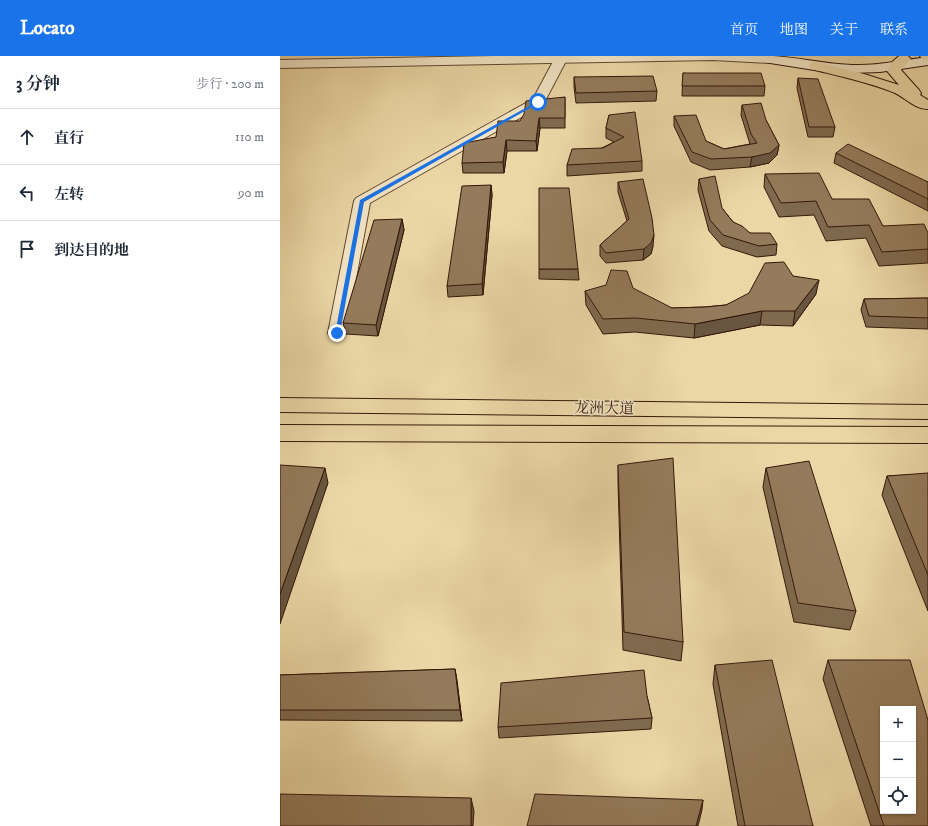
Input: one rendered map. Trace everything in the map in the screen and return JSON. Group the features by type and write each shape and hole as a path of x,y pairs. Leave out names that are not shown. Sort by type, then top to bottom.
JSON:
{"main road":[{"path":"925,58 911,65 904,71 928,101"},
{"path":"900,62 894,68 894,72 909,88 928,101"},
{"path":"818,65 843,68 909,88"},
{"path":"818,65 900,90 928,101"},
{"name":"龙洲大道","path":"280,405 928,412"},
{"path":"873,411 928,406"},
{"name":"龙洲大道","path":"280,433 928,435"},
{"path":"878,434 928,440"}],"street":[{"path":"280,64 712,56 770,59 818,65 900,62"},
{"path":"843,68 869,68 925,58"},
{"path":"337,333 362,201 538,102 561,59"}],"building":[{"path":"683,73 761,73 765,86 682,86"},
{"path":"653,76 657,91 576,93 574,77"},
{"path":"798,78 818,79 835,127 809,127"},
{"path":"565,97 565,118 539,118 536,141 506,140 503,162 462,163 464,143 496,137 498,121 520,121 524,114 526,101"},
{"path":"761,103 766,120 779,145 770,153 752,157 711,159 692,152 674,116 696,115 706,141 724,149 757,143 751,134 742,105"},
{"path":"635,112 642,161 567,165 572,149 603,148 624,137 606,128 609,115"},
{"path":"848,144 928,182 928,199 836,153"},
{"path":"819,173 832,199 869,199 883,226 924,224 928,233 928,249 882,252 869,225 828,227 816,201 781,203 765,174"},
{"path":"715,176 722,208 733,222 742,226 750,233 770,233 777,244 759,246 723,235 710,220 699,179"},
{"path":"643,179 652,218 654,235 651,243 644,249 606,253 600,245 629,219 618,182"},
{"path":"491,185 482,284 447,286 462,186"},
{"path":"539,188 569,188 578,269 539,269"},
{"path":"402,219 376,325 343,323 374,220"},
{"path":"784,262 793,276 819,280 795,311 762,311 695,324 636,318 603,319 585,291 606,285 611,270 627,271 633,288 672,308 726,305 749,293 765,263"},
{"path":"928,298 928,318 869,316 864,299"},
{"path":"673,458 683,642 624,632 618,465"},
{"path":"809,461 856,611 798,603 766,468"},
{"path":"280,465 325,468 280,594"},
{"path":"928,473 928,575 887,476"},
{"path":"772,660 813,826 745,826 715,665"},
{"path":"828,660 910,660 928,720 928,826 884,826"},
{"path":"455,669 460,710 280,710 280,675"},
{"path":"644,670 647,696 652,718 498,727 501,683"},
{"path":"280,794 471,798 471,826 280,826"},
{"path":"535,794 703,800 696,826 527,826"}],"route":[{"path":"337,333 362,201 538,102"}]}
